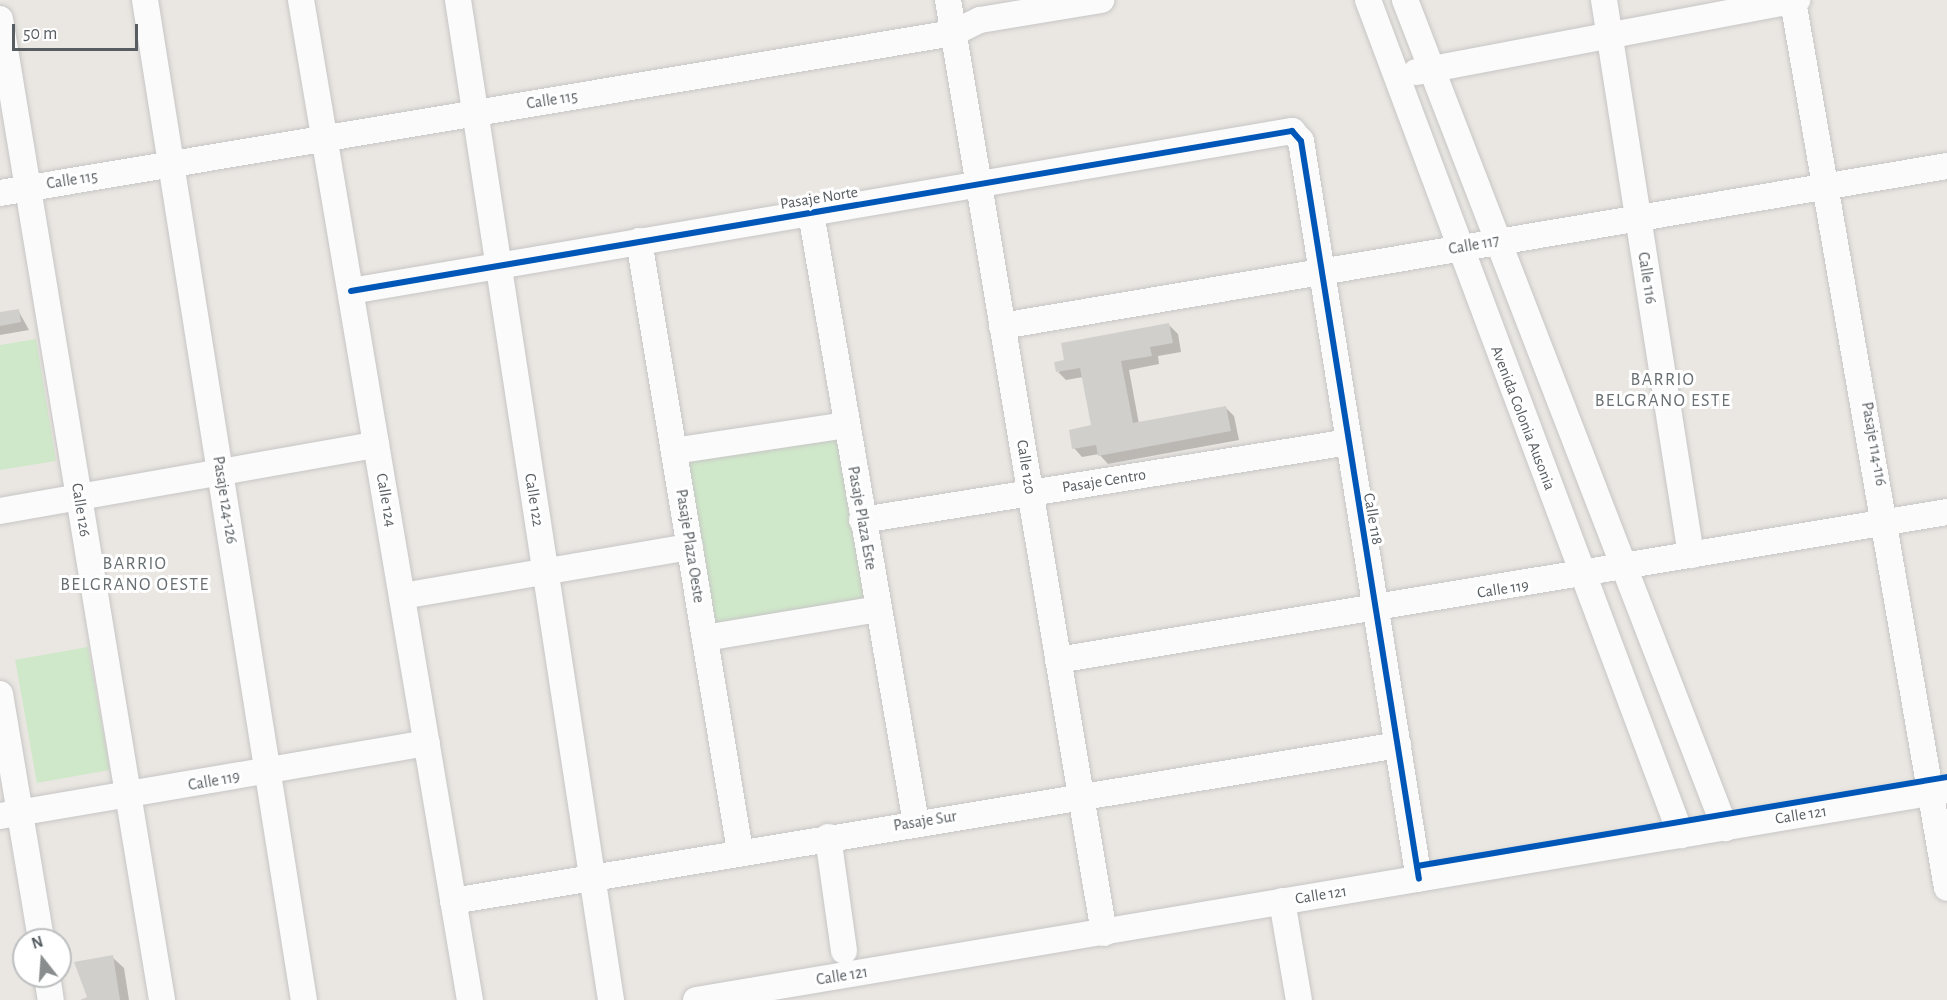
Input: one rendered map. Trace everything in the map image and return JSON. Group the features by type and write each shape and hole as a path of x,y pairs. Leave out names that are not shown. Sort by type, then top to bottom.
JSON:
{"street":[{"name":"Pasaje 124-126","path":"145,0 304,1000"},
{"name":"Calle 124","path":"301,0 470,1000"},
{"name":"Calle 122","path":"458,0 610,1000"},
{"name":"Calle 120","path":"948,0 1104,933"},
{"name":"Calle 115","path":"0,192 953,33 980,20 1101,0"},
{"name":"Avenida Colonia Ausonia","path":"1368,0 1459,248 1681,835"},
{"path":"1406,0 1497,242 1725,828"},
{"name":"Calle 116","path":"1604,0 1691,555"},
{"path":"1395,75 1795,0"},
{"name":"Pasaje 114-116","path":"1795,0 1887,523 1939,792 1947,888"},
{"name":"Calle 126","path":"0,19 162,1000"},
{"name":"Pasaje Norte","path":"351,291 498,264 979,186 1292,131"},
{"name":"Calle 118","path":"1292,131 1302,141 1319,270 1419,879"},
{"name":"Calle 117","path":"1002,326 1319,270 1947,166"},
{"name":"Pasaje Plaza Este","path":"811,213 862,520 916,823"},
{"name":"Pasaje Plaza Oeste","path":"639,241 740,851"},
{"path":"674,451 846,425"},
{"name":"Pasaje Centro","path":"862,520 1347,442"},
{"path":"0,511 376,445"},
{"name":"Calle 119","path":"1058,660 1583,577 1691,555 1947,512"},
{"path":"402,596 690,547"},
{"path":"705,638 878,609"},
{"path":"0,694 10,815 38,928"},
{"name":"Calle 119","path":"10,815 427,743"},
{"name":"Pasaje Sur","path":"453,901 592,880 740,851 1398,745"},
{"name":"Calle 121","path":"696,1000 1939,792"},
{"path":"828,837 844,951"},
{"path":"1282,901 1299,1000"}],"green space":[{"path":"36,339 56,461 0,470 0,345"},
{"path":"839,437 865,602 712,626 686,461"},
{"path":"88,647 110,770 37,783 15,660"}],"building":[{"path":"19,309 21,322 0,326 0,312"},
{"path":"1169,323 1173,343 1150,347 1152,356 1121,361 1133,423 1226,406 1231,431 1098,456 1096,445 1072,449 1069,430 1091,425 1080,368 1056,372 1054,362 1064,360 1061,343"},
{"path":"113,955 120,1000 80,1000 87,997 74,962"}],"cycle path":[{"path":"351,291 1292,131 1301,141 1419,879"},
{"path":"1417,866 1947,777"}],"district":[{"name":"BARRIO BELGRANO ESTE","path":"1663,391"},
{"name":"BARRIO BELGRANO OESTE","path":"135,575"}]}
